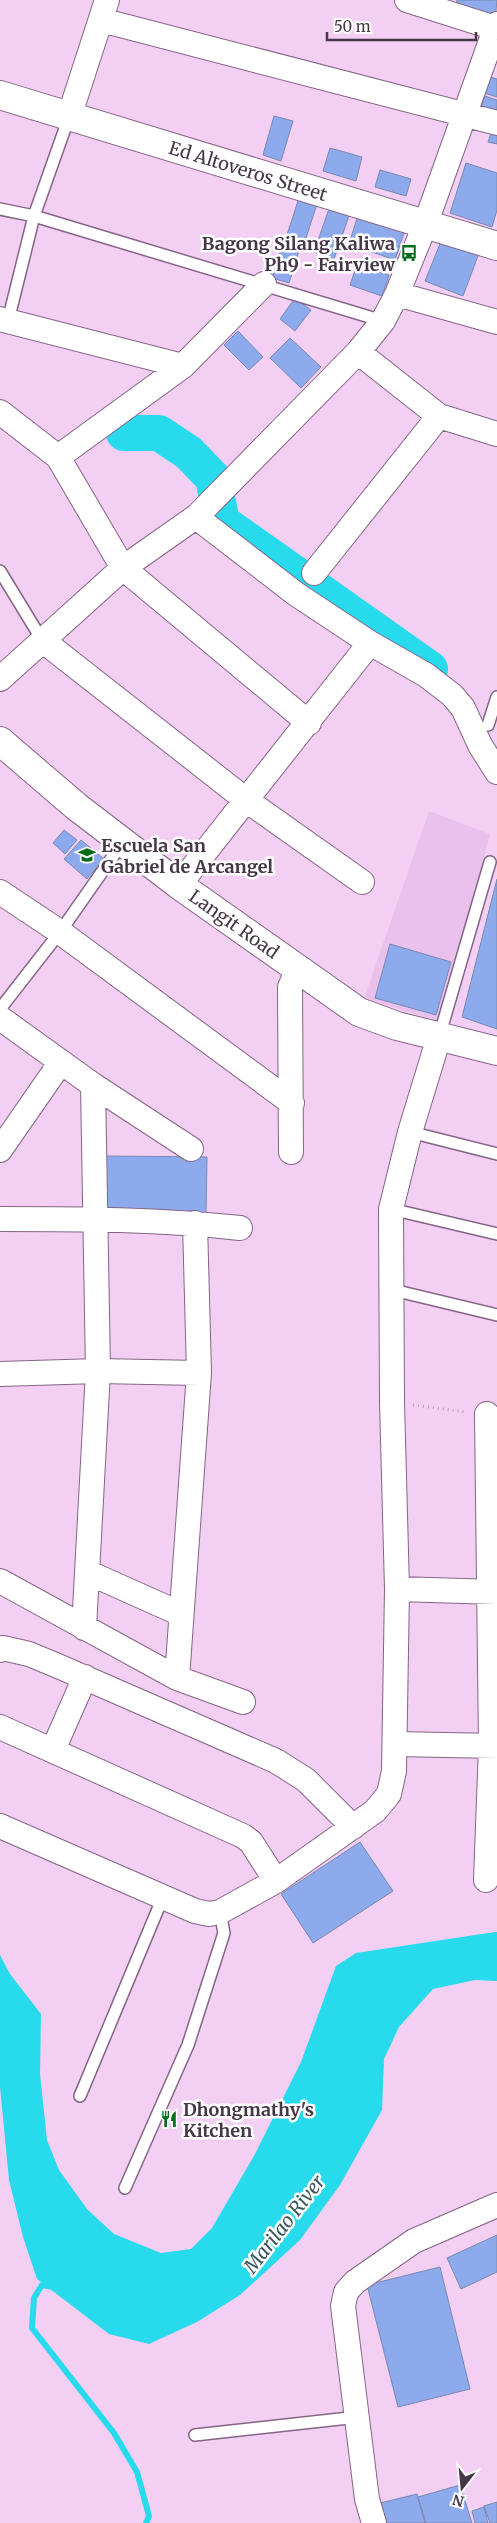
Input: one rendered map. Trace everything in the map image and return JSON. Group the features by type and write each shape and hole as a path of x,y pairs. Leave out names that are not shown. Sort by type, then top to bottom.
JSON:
{"main road":[{"name":"Ed Altoveros Street","path":"0,95 497,246"},
{"name":"Langit Road","path":"0,742 43,780 179,885 360,1012 379,1020 497,1051"}],"street":[{"path":"0,679 123,568 197,516 358,352 383,321 398,294 425,225 496,26 406,0"},
{"path":"69,117 104,10 497,123"},
{"path":"58,457 183,366 264,284"},
{"path":"398,294 497,322"},
{"path":"4,320 183,366"},
{"path":"358,352 439,416 497,434"},
{"path":"0,412 58,457 123,568 309,723"},
{"path":"314,573 439,416"},
{"path":"197,516 296,594 370,643 426,675 452,694 463,708 480,745 497,772"},
{"path":"42,640 246,800 362,882"},
{"path":"179,885 309,723 370,643"},
{"path":"0,892 60,932 292,1103"},
{"path":"291,1152 290,987 298,969"},
{"path":"0,1018 92,1085 191,1149"},
{"path":"0,1826 195,1911 209,1914 220,1912 276,1881 375,1811 389,1794 394,1771 395,1744 396,1590 392,1402 393,1290 391,1209 410,1132 439,1037"},
{"path":"0,1150 61,1062"},
{"path":"84,1628 98,1371 92,1085"},
{"path":"0,1219 95,1218 195,1223 240,1228"},
{"path":"177,1678 198,1373 195,1223"},
{"path":"0,1374 98,1371 198,1373"},
{"path":"486,1880 494,1746 493,1592 487,1414"},
{"path":"87,1572 181,1614"},
{"path":"0,1574 0,1581 177,1678 243,1702"},
{"path":"396,1590 493,1592"},
{"path":"1,1646 29,1654 85,1677 276,1761 306,1780 353,1827"},
{"path":"53,1750 85,1677"},
{"path":"0,1727 243,1836 251,1842 276,1881"},
{"path":"395,1744 494,1746"},
{"path":"374,2523 367,2499 343,2306 346,2292 355,2282 414,2241 497,2205"}],"lane":[{"path":"4,320 34,216 69,117"},
{"path":"0,209 34,216 383,321"},
{"path":"0,572 42,640"},
{"path":"488,725 497,697"},
{"path":"0,1009 60,932 123,842"},
{"path":"439,1037 490,862"},
{"path":"410,1132 497,1154"},
{"path":"391,1209 497,1234"},
{"path":"393,1290 497,1316"},
{"path":"80,2096 163,1897"},
{"path":"125,2188 188,2045 224,1933 220,1912"},
{"path":"195,2435 358,2417"}],"path":[{"path":"392,1402 487,1414"}],"shaded area":[{"path":"429,811 490,834 439,1021 364,999"}],"water":[{"name":"Marilao River","path":"497,1932 497,1981 475,1980 433,1989 399,2027 384,2059 382,2110 340,2185 300,2240 240,2295 197,2322 149,2344 109,2334 37,2279 23,2237 9,2180 0,2087 0,1955 10,1974 41,2014 40,2074 47,2140 59,2170 87,2209 114,2234 161,2253 191,2249 212,2228 255,2154 301,2062 336,1966 356,1953"}],"building":[{"path":"457,0 497,0 495,20 455,8"},
{"path":"490,77 497,79 497,97 484,93"},
{"path":"485,96 497,100 497,113 481,107"},
{"path":"274,116 293,121 281,161 263,155"},
{"path":"494,125 497,126 497,144 488,142"},
{"path":"330,148 362,157 356,181 323,171"},
{"path":"466,163 497,173 497,210 492,227 450,213"},
{"path":"380,170 411,179 406,196 375,187"},
{"path":"299,198 317,204 304,244 286,238"},
{"path":"331,203 351,210 334,259 314,252"},
{"path":"359,212 406,227 395,260 349,244"},
{"path":"442,239 479,253 463,296 425,281"},
{"path":"282,246 299,251 289,283 272,278"},
{"path":"357,265 389,275 382,296 350,285"},
{"path":"295,298 311,310 295,331 280,319"},
{"path":"238,331 263,357 249,370 224,345"},
{"path":"290,338 321,367 301,388 270,358"},
{"path":"64,830 77,840 65,854 53,843"},
{"path":"81,840 104,859 87,879 64,859"},
{"path":"497,879 497,1029 462,1017"},
{"path":"390,944 451,962 436,1015 375,998"},
{"path":"106,1156 207,1157 206,1213 105,1211"},
{"path":"360,1842 393,1891 313,1943 281,1894"},
{"path":"497,2235 497,2272 461,2289 447,2258"},
{"path":"440,2267 470,2389 398,2407 367,2285"},
{"path":"460,2485 472,2523 426,2523 418,2497"},
{"path":"417,2494 425,2523 386,2523 380,2503"},
{"path":"497,2502 497,2523 490,2523 484,2506"},
{"path":"484,2507 488,2523 475,2523 472,2511"}],"waterway":[{"path":"124,433 159,433 189,453 213,478 222,522 430,669"},
{"path":"54,2287 42,2285 34,2298 32,2328 114,2433 137,2472 149,2516 146,2523"}],"place":[{"name":"Bagong Silang Kaliwa Ph9 - Fairview","path":"409,253"},
{"name":"Escuela San Gabriel de Arcangel","path":"87,855"},
{"name":"Dhongmathy's Kitchen","path":"169,2119"}]}
